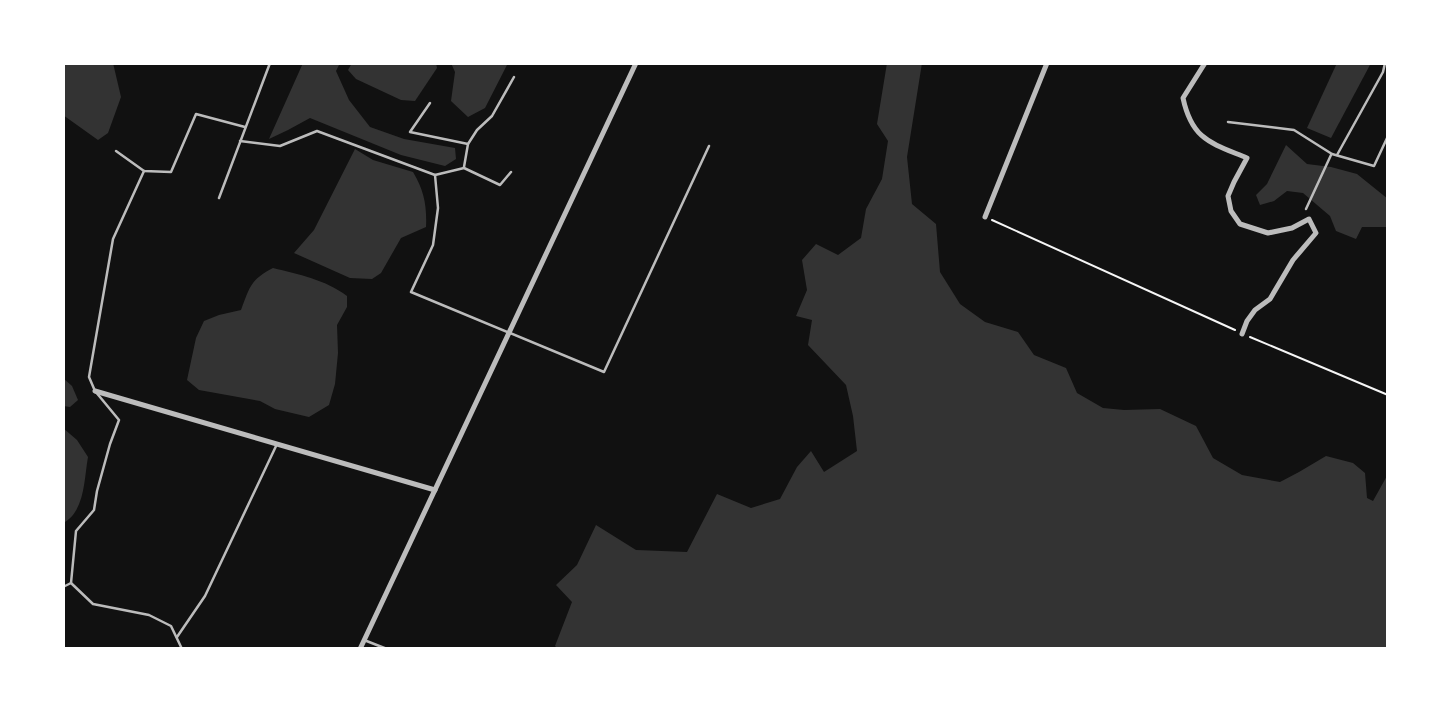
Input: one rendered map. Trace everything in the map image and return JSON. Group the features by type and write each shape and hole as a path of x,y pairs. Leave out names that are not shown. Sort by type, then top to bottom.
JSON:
{"street":[{"path":"360,649 636,63"},
{"path":"985,217 1047,63"},
{"path":"1205,63 1183,97 1186,113 1196,131 1206,140 1247,158 1228,196 1231,211 1240,223 1268,233 1292,228 1309,219 1316,233 1293,260 1270,299 1255,310 1242,334"},
{"path":"95,391 435,490"}],"lane":[{"path":"219,198 270,63"},
{"path":"1337,155 1383,72 1385,63"},
{"path":"464,168 468,144 477,130 492,116 514,77"},
{"path":"430,103 410,132 468,144"},
{"path":"116,151 144,171 171,172 196,114 245,127"},
{"path":"1228,122 1294,130 1332,154 1374,166 1388,136"},
{"path":"240,141 280,146 317,131 436,175 464,168 500,185 511,172"},
{"path":"436,175 438,208 433,245 411,292 604,372 709,146"},
{"path":"1306,209 1332,154"},
{"path":"71,583 76,531 94,510 119,419 95,391 89,377 113,239 144,171"},
{"path":"177,638 205,596 277,444"},
{"path":"63,587 71,583"},
{"path":"71,583 93,604 149,615 170,626 182,649"},
{"path":"364,640 387,649"}],"path":[{"path":"985,217 1242,334 1388,395"}],"shaded area":[{"path":"63,63 113,63 121,97 108,133 98,140 63,115"},
{"path":"303,63 340,63 336,71 349,100 370,127 404,139 455,148 456,159 445,166 401,155 310,118 269,139"},
{"path":"352,63 436,63 437,68 415,101 401,100 356,79 348,70"},
{"path":"451,63 508,63 485,108 468,117 451,101 455,72"},
{"path":"887,63 922,63 907,157 912,204 936,224 940,272 960,304 985,322 1018,332 1034,355 1066,368 1077,393 1103,408 1160,409 1196,426 1213,458 1242,475 1280,482 1326,456 1353,463 1365,473 1367,498 1373,501 1388,474 1388,649 558,649 555,646 572,602 556,585 577,565 596,525 636,550 687,552 717,494 751,508 780,499 797,467 811,451 824,472 857,451 846,385 808,345 812,320 796,316 807,290 802,260 816,244 838,255 861,238 866,209 882,179 888,141 877,124"},
{"path":"1337,63 1371,63 1331,138 1307,128"},
{"path":"1286,145 1307,164 1357,174 1388,199 1388,227 1362,227 1356,239 1336,231 1330,216 1303,193 1287,191 1274,201 1260,205 1256,195 1267,184"},
{"path":"355,149 373,160 413,172 420,185 425,205 426,227 401,238 381,273 372,279 350,278 294,253 314,230"},
{"path":"273,268 321,282 347,296 347,307 337,325 335,384 329,405 309,417 275,409 260,401 199,390 187,380 196,338 204,321 241,310 252,285"},
{"path":"63,378 72,386 78,400 70,407 63,406"},
{"path":"63,428 77,440 88,457 80,503 76,511 63,523"}]}
